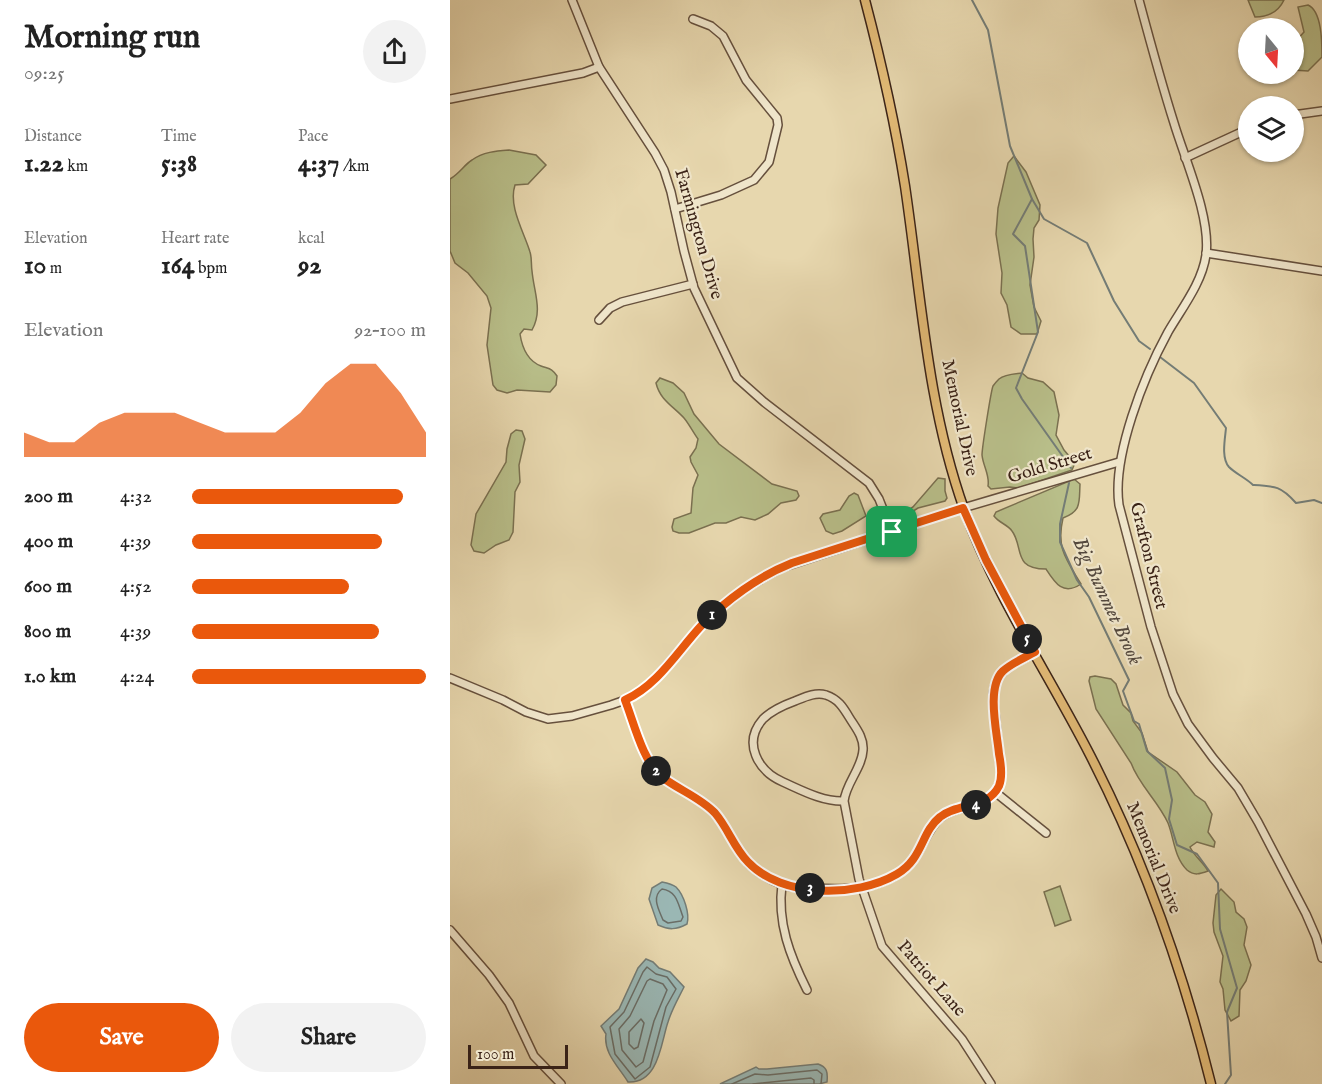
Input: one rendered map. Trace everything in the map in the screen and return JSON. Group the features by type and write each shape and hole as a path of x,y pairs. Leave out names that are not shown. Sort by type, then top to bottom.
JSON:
{"main road":[{"name":"Memorial Drive","path":"865,0 896,131 938,417 963,508 986,560 1091,757 1138,861 1177,968 1211,1084"}],"street":[{"name":"Farmington Drive","path":"572,0 599,67 660,161 668,180 693,284 739,381 869,483 879,499 892,532"},
{"name":"Grafton Street","path":"1139,0 1204,219 1207,238 1201,275 1148,372 1119,462 1118,496 1122,522 1152,630 1173,694 1188,724 1238,788 1258,822 1306,914 1322,958"},
{"path":"675,209 721,195 754,180 769,162 778,125 777,118 746,80 723,36 711,26 693,19"},
{"path":"450,99 584,73 599,67"},
{"path":"1304,113 1322,111"},
{"path":"1185,158 1238,134"},
{"path":"1206,253 1322,271"},
{"path":"599,320 610,308 622,302 693,284"},
{"name":"Gold Street","path":"450,678 504,700 526,712 548,719 572,716 625,700 644,689 655,679 700,627 719,609 770,573 792,563 963,508 1119,462"},
{"path":"625,700 647,757 659,774 712,810 720,819 735,847 760,873 782,885 833,890 861,888 890,878 909,866 940,817 981,803 995,792 1001,774 994,687 1004,670 1035,652"},
{"path":"822,694 839,703 860,735 863,750 846,790 844,801 833,801 821,797 777,779 764,771 756,757 754,742 757,727 764,718 808,695 822,694"},
{"path":"995,792 1046,833"},
{"name":"Patriot Lane","path":"844,801 861,888 882,946 962,1039 991,1084"},
{"path":"782,885 781,903 786,941 792,960 807,990"},
{"path":"450,930 489,975 509,1004 534,1056 561,1084"}],"green space":[{"path":"1248,0 1284,0 1272,13 1255,17"},
{"path":"1308,5 1313,8 1319,20 1322,57 1308,71 1304,71 1304,18 1301,18 1298,7"},
{"path":"509,150 536,155 546,165 528,184 515,185 513,193 515,210 531,254 537,301 537,315 532,330 524,329 520,334 529,357 536,364 552,370 557,376 556,385 550,392 517,390 507,393 497,390 493,385 487,345 491,308 487,296 468,273 455,263 450,251 450,179 476,157 490,152"},
{"path":"1014,156 1026,172 1040,205 1039,220 1034,228 1034,257 1030,285 1034,307 1041,321 1037,334 1021,334 1011,327 1007,305 1001,293 1002,273 996,234 998,208 1008,163"},
{"path":"1022,373 1028,378 1043,382 1054,392 1059,415 1056,435 1064,450 1075,463 1072,470 1019,488 991,489 988,486 982,455 993,386 1004,376"},
{"path":"660,378 673,383 684,393 694,414 719,444 772,484 797,491 799,496 796,500 781,503 768,514 755,520 741,517 726,523 715,523 689,533 673,531 674,519 691,513 693,488 698,475 690,457 696,448 698,439 684,418 661,394 656,383"},
{"path":"516,430 522,431 525,439 519,465 520,482 515,492 513,532 509,540 484,553 474,551 471,545 476,514 506,462 511,434"},
{"path":"938,478 945,479 947,498 945,501 918,508 899,519 897,517 913,507"},
{"path":"1074,479 1080,484 1079,501 1074,512 1063,518 1061,537 1064,553 1081,584 1069,589 1056,583 1046,569 1035,568 1023,561 1016,537 994,516 996,512"},
{"path":"854,493 858,495 866,516 842,531 833,534 826,531 820,518 823,514 840,510 849,496"},
{"path":"1090,677 1111,679 1116,684 1123,705 1131,713 1133,721 1142,733 1148,752 1177,772 1195,795 1205,802 1212,814 1208,832 1215,842 1214,847 1197,842 1190,847 1208,871 1200,874 1192,873 1179,859 1164,815 1096,709 1089,681"},
{"path":"1060,886 1071,920 1055,926 1044,892"},
{"path":"1221,889 1234,902 1236,912 1244,919 1247,927 1244,945 1251,965 1246,981 1240,990 1239,1016 1231,1021 1225,1010 1220,982 1223,956 1213,923 1216,895"}],"water":[{"path":"662,882 674,886 682,895 687,910 687,924 672,929 658,925 649,899 652,888"},
{"path":"646,959 670,972 684,987 675,1004 652,1069 638,1081 628,1082 609,1054 606,1034 601,1026 619,1009 638,968"},
{"path":"818,1064 826,1070 827,1082 819,1084 720,1084 756,1067 767,1069"}],"waterway":[{"name":"Big Bummet Brook","path":"972,0 988,30 1010,146 1032,199 1013,234 1025,246 1038,332 1016,388 1071,468"},
{"path":"1032,199 1044,219 1087,243 1114,301 1139,341 1150,349"},
{"path":"1160,357 1194,383 1226,428 1224,454 1229,467 1253,485 1282,490 1296,503 1314,500 1322,503"},
{"name":"Big Bummet Brook","path":"1069,483 1060,524 1060,542 1129,680 1123,691 1134,721 1139,724 1147,751 1165,768 1172,800 1169,819 1177,845 1197,854 1218,883 1220,929 1237,988 1227,1012 1231,1075 1225,1084"}],"route":[{"path":"963,508 1006,601 1035,652 1004,670 994,687 1001,767 1000,780 995,792 987,800 940,817 909,866 890,878 861,888 843,890 782,885 760,873 750,864 735,847 720,819 712,810 659,774 647,757 625,700 644,689 655,679 700,627 746,588 792,563 892,532 963,508"}]}
